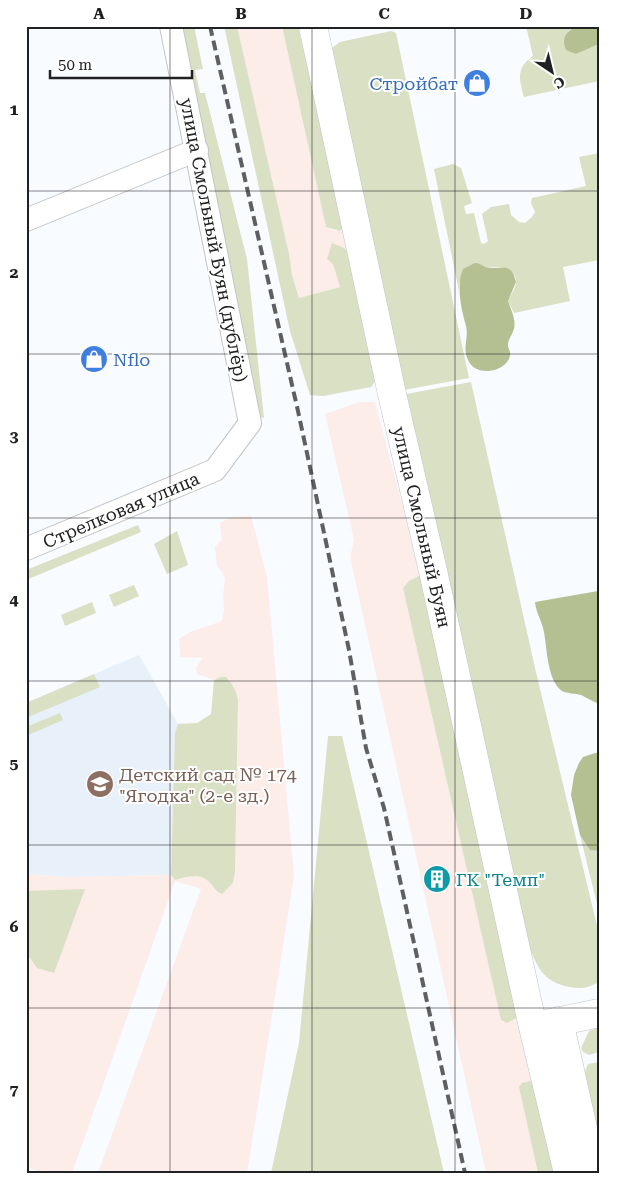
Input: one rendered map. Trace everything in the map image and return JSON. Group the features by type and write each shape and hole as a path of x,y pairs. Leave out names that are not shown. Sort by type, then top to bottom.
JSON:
{"main road":[{"name":"улица Смольный Буян","path":"313,26 392,394 433,571 533,1027 568,1173"},
{"path":"533,1027 599,1013"},
{"path":"560,1021 593,1173"}],"street":[{"name":"улица Смольный Буян (дублёр)","path":"171,26 250,423 215,470"},
{"path":"26,220 197,150"},
{"name":"Стрелковая улица","path":"26,549 215,470"}],"shaded area":[{"path":"237,26 282,26 326,227 335,231 343,230 351,256 333,264 340,287 299,298 292,275 289,254"},
{"name":"ГК \"Темп\"","path":"359,402 375,402 421,575 409,581 403,588 501,1020 507,1023 518,1017 536,1083 519,1087 538,1173 486,1173 350,557 354,540 325,414"},
{"path":"251,516 267,577 294,876 247,1173 98,1173 201,889 175,881 72,1173 43,1173 26,1167 26,874 67,877 171,875 175,880 192,876 201,877 209,881 217,892 222,894 233,883 235,872 238,700 221,677 214,680 197,674 196,667 203,658 180,657 179,639 190,632 222,621 225,580 223,573 217,566 215,547 222,539 220,523 232,517"},
{"name":"Детский сад № 174 \"Ягодка\" (2-е зд.)","path":"139,655 178,724 175,733 171,875 67,877 26,874 26,703"}],"green space":[{"path":"182,26 194,26 203,69 195,70 200,93 205,93 247,259 264,418 254,415"},
{"path":"224,26 237,26 289,254 292,275 299,298 340,287 333,264 327,259 332,243 344,248 351,256 376,381 371,387 323,396 310,395 290,331"},
{"path":"282,26 298,26 344,227 340,231 326,227"},
{"path":"526,26 576,26 568,31 576,54 599,44 599,81 524,97 520,79 521,69 533,56"},
{"path":"576,26 599,26 599,44 576,54 566,50 565,36"},
{"path":"391,31 396,33 469,378 404,390 332,48 340,42"},
{"path":"599,153 599,260 563,267 570,301 514,313 508,301 514,290 516,278 511,271 496,267 484,268 469,276 459,283 459,291 434,169 453,164 461,168 472,203 464,206 466,214 474,213 481,243 484,244 488,241 482,214 491,207 509,204 511,215 519,222 525,223 535,212 531,203 532,198 586,186 579,157"},
{"path":"475,263 488,268 510,269 516,282 508,301 514,321 514,330 508,344 510,356 503,366 491,371 484,371 472,366 466,356 467,330 461,305 460,283 463,269"},
{"path":"471,382 535,668 599,934 597,983 584,988 562,985 549,979 536,963 530,948 406,394"},
{"path":"138,525 141,532 26,580 26,570"},
{"path":"177,531 188,565 167,574 154,544"},
{"path":"421,575 518,1017 507,1023 501,1020 403,588 409,581"},
{"path":"134,585 139,596 114,607 109,595"},
{"path":"598,591 599,704 581,695 562,691 557,686 551,672 544,632 535,602"},
{"path":"92,602 96,613 65,626 61,615"},
{"path":"94,674 100,687 26,718 26,703"},
{"path":"226,677 231,683 238,700 235,872 233,883 222,894 202,877 193,876 175,880 171,875 175,733 178,724 197,723 211,714 214,680"},
{"path":"60,713 63,720 26,736 26,727"},
{"path":"328,736 342,736 444,1173 271,1173 299,1043"},
{"path":"599,753 599,851 590,850 580,835 571,795 574,775 579,763 583,757"},
{"path":"580,835 590,850 599,851 599,912"},
{"path":"85,889 54,973 37,968 26,952 26,891"},
{"path":"599,1027 599,1052 589,1055 583,1052 581,1048 589,1031"},
{"path":"599,1062 599,1138 585,1072 588,1064"},
{"path":"531,1081 536,1083 556,1173 538,1173 519,1087 522,1083"}],"railway":[{"path":"210,26 298,411 349,650 366,748 384,808 465,1173"}],"place":[{"name":"Стройбат","path":"477,83"},
{"name":"Nflo","path":"94,359"},
{"name":"Детский сад № 174 \"Ягодка\" (2-е зд.)","path":"100,784"},
{"name":"ГК \"Темп\"","path":"437,879"}]}
